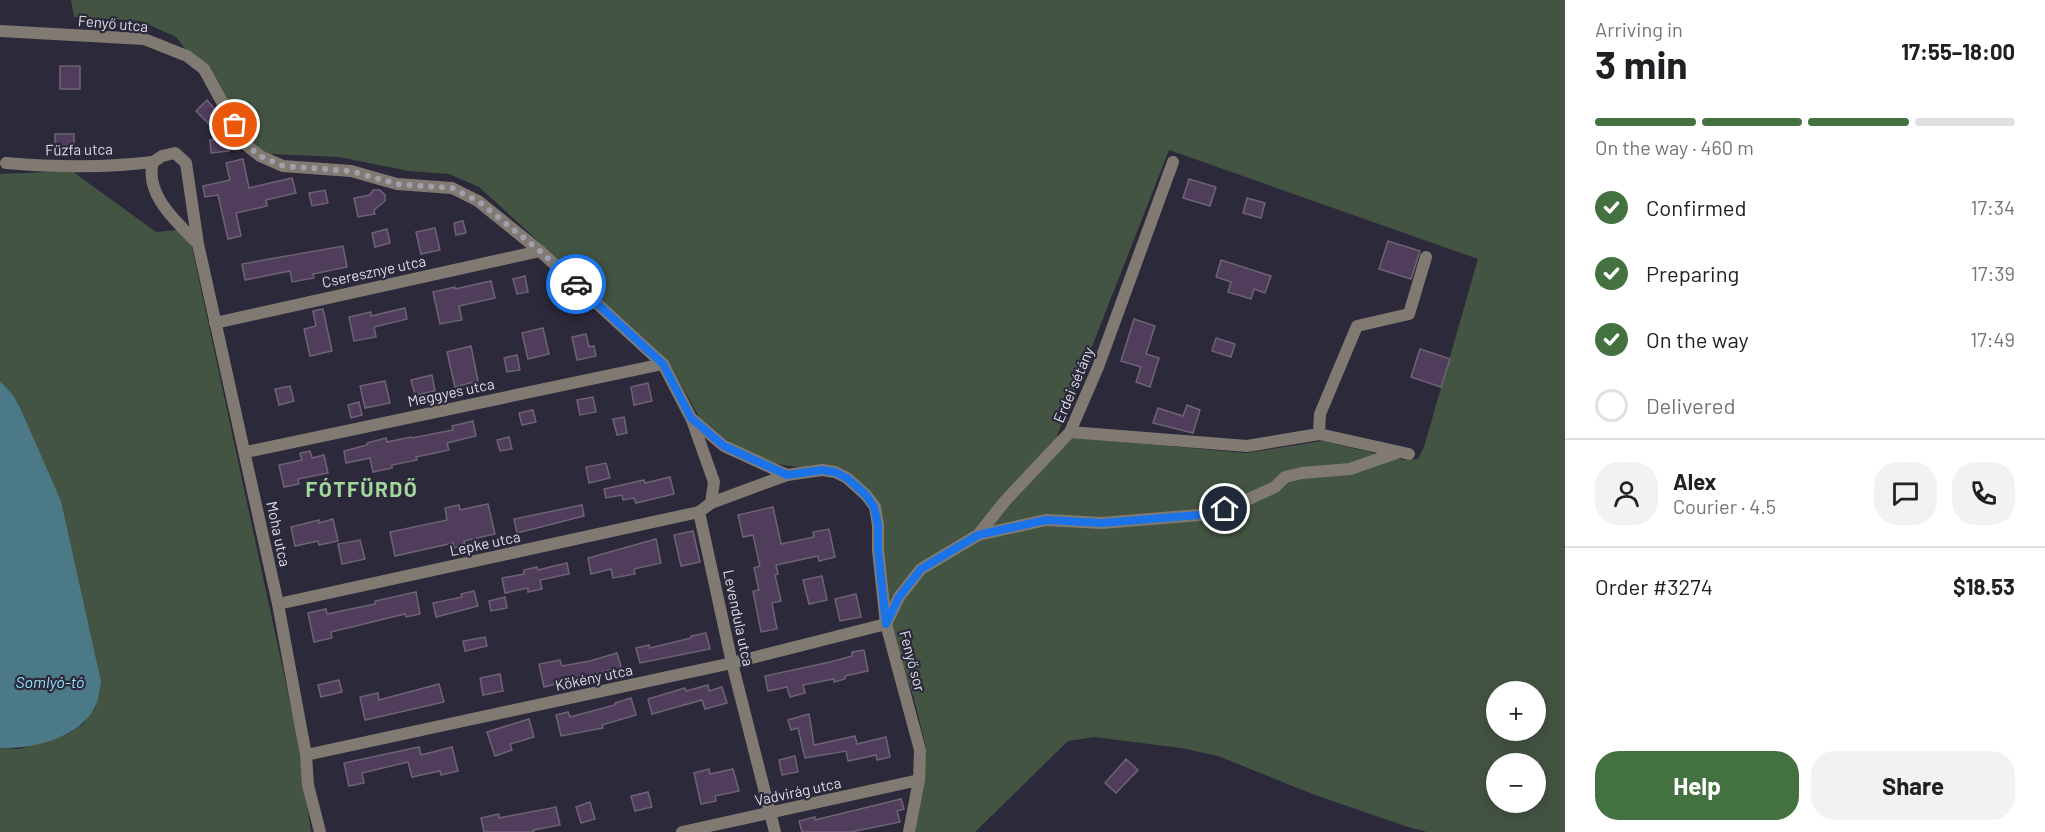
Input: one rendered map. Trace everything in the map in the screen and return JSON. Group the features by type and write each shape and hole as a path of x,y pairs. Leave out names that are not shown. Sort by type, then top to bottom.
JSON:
{"street":[{"name":"Fenyő utca","path":"0,31 144,39 187,56 204,69 245,144 260,156 283,166 351,171 397,184 452,188 478,201 540,251"},
{"name":"Moha utca","path":"153,162 162,156 175,153 186,163 198,244 278,604 306,755 308,785 320,832"},
{"path":"153,162 150,174 157,195 168,213 198,244"},
{"name":"Fűzfa utca","path":"6,163 40,166 128,165 153,162"},
{"name":"Erdei sétány","path":"886,624 899,597 921,569 978,535 1005,501 1070,432 1098,367 1173,162"},
{"path":"540,251 663,364 691,418 714,482 711,502 699,512"},
{"name":"Cseresznye utca","path":"215,323 540,251"},
{"path":"1319,434 1320,414 1357,327 1409,314 1426,257"},
{"name":"Meggyes utca","path":"246,452 663,364"},
{"path":"691,418 724,446 787,475"},
{"path":"978,535 1046,520 1102,523 1211,514 1275,487 1285,477 1302,473 1350,469 1404,453 1319,434 1247,446 1070,432"},
{"name":"Fenyő sor","path":"711,502 787,475 822,470 835,472 847,478 874,507 878,525 878,550 886,624 920,750 919,780 909,832"},
{"name":"Lepke utca","path":"278,604 699,512"},
{"name":"Levendula utca","path":"699,512 732,663 775,832"},
{"name":"Kökény utca","path":"306,755 732,663 886,624"},
{"name":"Vadvirág utca","path":"682,832 919,780"}],"green space":[{"path":"71,0 1565,0 1565,832 1427,832 1315,795 1218,756 1181,748 1094,737 1068,741 975,832 915,832 926,747 914,699 883,603 872,509 851,481 822,470 761,462 733,445 699,417 669,363 656,349 479,187 449,174 409,171 339,157 246,153 198,65 176,37 141,21 74,17","holes":["1169,150 1478,259 1424,447 1418,459 1404,460 1322,441 1246,453 1057,436"]},
{"path":"72,171 156,232 188,229 296,730 311,832 0,832 0,748 19,749 66,735 83,724 96,707 13,395 0,381 0,174"}],"water":[{"name":"Somlyó-tó","path":"0,381 13,395 21,410 61,501 101,682 94,709 77,728 53,740 13,748 0,748"}],"building":[{"path":"60,66 80,66 80,89 60,89"},
{"path":"207,100 218,113 208,123 196,111"},
{"path":"55,134 74,134 74,152 55,152"},
{"path":"228,138 229,151 211,153 210,140"},
{"path":"243,159 249,188 292,178 296,193 266,200 267,206 236,213 241,236 228,239 218,195 205,197 203,186 230,180 226,163"},
{"path":"1189,179 1216,187 1210,206 1183,198"},
{"path":"325,190 328,203 312,206 309,193"},
{"path":"373,190 380,190 385,195 385,201 374,210 375,214 358,217 354,198 370,195"},
{"path":"1247,198 1265,203 1261,218 1243,213"},
{"path":"463,221 466,233 456,235 454,223"},
{"path":"435,228 440,250 421,254 416,232"},
{"path":"387,229 390,243 375,247 372,233"},
{"path":"1388,241 1420,251 1411,279 1379,269"},
{"path":"343,246 347,267 313,274 314,278 292,282 290,271 245,280 242,264"},
{"path":"1221,260 1271,276 1265,293 1254,289 1251,299 1228,292 1231,282 1216,277"},
{"path":"525,276 528,292 517,294 513,279"},
{"path":"491,281 495,298 459,306 462,320 440,324 433,292"},
{"path":"405,308 407,319 374,327 376,337 354,341 349,317 371,312 371,316"},
{"path":"323,309 332,351 310,356 304,329 316,326 313,311"},
{"path":"1134,319 1155,326 1146,354 1159,358 1150,387 1136,382 1141,367 1121,361"},
{"path":"543,328 549,354 528,359 522,333"},
{"path":"586,334 589,347 594,346 596,356 577,360 572,337"},
{"path":"1216,338 1235,344 1231,357 1212,351"},
{"path":"471,346 478,381 455,387 447,352"},
{"path":"1420,349 1450,359 1441,387 1411,377"},
{"path":"517,355 520,370 507,372 504,358"},
{"path":"432,375 435,391 415,395 411,380"},
{"path":"385,381 390,403 365,408 360,386"},
{"path":"648,383 652,401 634,405 631,387"},
{"path":"290,386 294,401 279,405 275,389"},
{"path":"593,397 596,412 580,415 577,400"},
{"path":"359,402 362,415 351,418 348,405"},
{"path":"1187,405 1200,410 1193,433 1153,423 1158,408 1183,416"},
{"path":"533,410 536,422 522,425 519,413"},
{"path":"624,417 627,433 617,435 613,419"},
{"path":"473,421 476,436 447,443 449,450 416,457 417,460 373,472 370,458 346,463 344,451 367,445 367,443 386,438 387,442 453,430 452,426"},
{"path":"509,437 512,449 500,451 497,440"},
{"path":"310,451 312,458 324,455 328,473 298,479 299,484 284,487 279,465 302,460 300,453"},
{"path":"606,463 610,478 589,483 586,467"},
{"path":"670,477 674,494 636,503 634,498 623,500 622,495 606,498 604,489"},
{"path":"488,504 495,534 464,541 465,546 454,548 453,543 395,556 390,532 447,520 445,508 459,505 460,510"},
{"path":"582,505 584,516 517,533 514,519"},
{"path":"773,507 781,544 814,537 813,532 829,529 835,557 819,561 818,556 776,565 778,574 775,575 781,601 772,603 777,629 761,632 753,591 759,590 754,568 760,566 753,535 743,537 738,515"},
{"path":"333,519 338,541 319,545 318,541 295,546 291,527"},
{"path":"693,531 700,562 681,566 674,535"},
{"path":"656,539 661,563 634,569 635,574 613,578 611,569 591,574 588,558"},
{"path":"360,540 365,559 342,564 338,544"},
{"path":"567,563 569,574 540,580 542,589 528,592 528,588 505,593 502,578 524,574 524,570 537,567 538,570"},
{"path":"822,576 827,600 809,604 803,580"},
{"path":"474,591 478,606 436,617 433,603 462,597 461,594"},
{"path":"416,592 420,614 406,617 405,614 331,632 332,638 314,642 308,613 326,609 327,614 375,604 375,601"},
{"path":"856,594 861,617 840,621 835,599"},
{"path":"505,597 507,608 491,611 489,601"},
{"path":"706,633 710,649 640,663 636,648 649,645 650,648"},
{"path":"485,637 487,646 465,651 463,641"},
{"path":"864,650 868,671 845,676 845,679 834,682 834,679 803,685 805,693 790,697 787,687 768,691 765,676 830,662 852,656 852,652"},
{"path":"617,653 622,670 610,673 610,670 544,687 539,664 560,660 562,666"},
{"path":"500,674 503,691 483,695 480,678"},
{"path":"339,680 342,692 321,697 318,685"},
{"path":"439,684 444,702 365,720 360,697 378,693 379,700"},
{"path":"708,685 709,691 722,687 727,703 705,709 702,700 652,714 648,699 685,688 686,691"},
{"path":"631,698 636,715 602,725 603,728 561,736 556,715 568,712 570,717 615,705 615,703"},
{"path":"809,714 814,745 855,736 857,744 886,737 890,757 877,760 876,755 848,761 846,751 805,758 798,728 791,730 788,720"},
{"path":"529,719 534,737 510,744 512,750 495,756 487,732"},
{"path":"419,747 421,755 452,747 458,771 441,775 440,771 412,777 408,762 362,773 364,783 349,786 344,763"},
{"path":"795,756 798,772 782,775 779,760"},
{"path":"1126,759 1138,770 1116,793 1105,783"},
{"path":"709,769 710,774 733,769 739,791 715,796 716,801 701,804 694,773"},
{"path":"648,792 652,807 635,811 631,796"},
{"path":"901,799 904,809 897,811 900,822 851,832 802,832 799,821 815,817 815,820"},
{"path":"590,802 595,819 581,823 576,807"},
{"path":"556,807 560,825 533,830 534,832 484,832 481,818 499,814 499,818"}],"way so far":[{"path":"235,125 245,144 260,156 283,166 351,171 397,184 452,188 478,201 540,251 576,284"}],"district":[{"name":"FÓTFÜRDŐ","path":"362,490"}],"route":[{"path":"576,284 663,364 691,418 724,446 787,475 822,470 835,472 847,478 866,495 874,507 878,525 878,550 886,624 899,597 921,569 978,535 1046,520 1102,523 1211,514 1225,509"}]}
